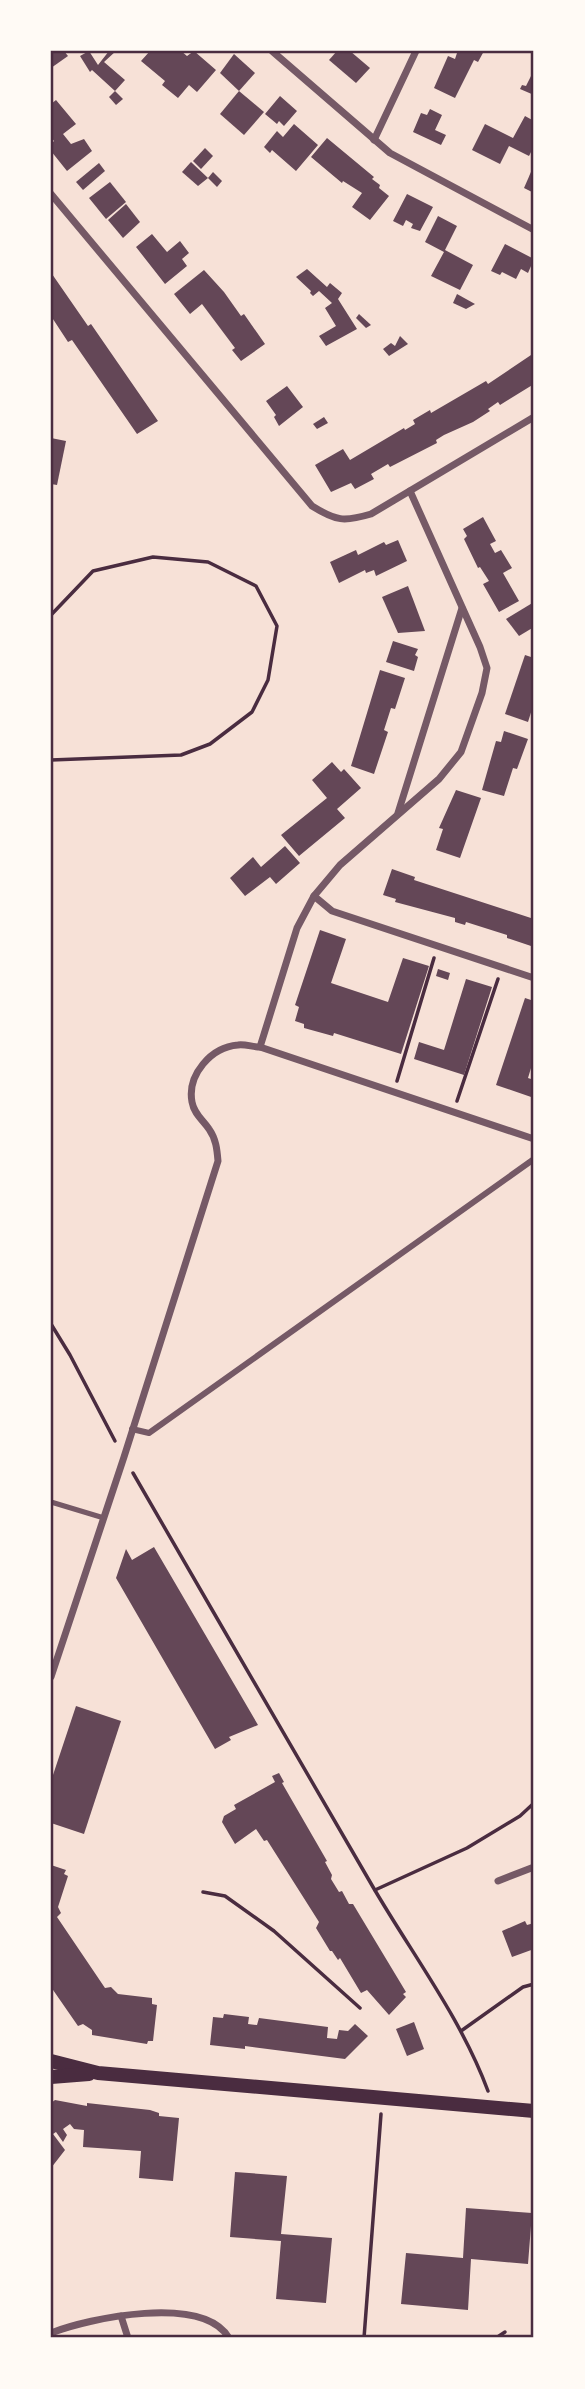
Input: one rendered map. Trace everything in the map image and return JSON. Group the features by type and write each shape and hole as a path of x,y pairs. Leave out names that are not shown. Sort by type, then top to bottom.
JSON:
{"main road":[{"path":"51,2060 98,2073"},
{"path":"51,2077 98,2073 534,2111"}],"street":[{"path":"272,51 390,153 534,230"},
{"path":"374,140 416,51"},
{"path":"51,194 312,506 328,517 348,521 371,514 534,417"},
{"path":"260,1048 297,928 314,896 340,865 439,779 461,752 482,692 486,668 480,647 410,491"},
{"path":"397,815 463,607"},
{"path":"314,896 332,911 534,978"},
{"path":"51,1677 218,1161 216,1142 198,1117 192,1102 193,1083 201,1065 220,1049 239,1045 260,1048 534,1139"},
{"path":"132,1429 149,1433 534,1158"},
{"path":"498,1881 534,1867"},
{"path":"51,2333 93,2320 174,2312 197,2317 217,2327 229,2338"},
{"path":"121,2316 128,2338"}],"lane":[{"path":"51,1502 104,1518"}],"path":[{"path":"51,615 93,571 153,557 208,562 256,586 277,626 268,680 252,712 210,744 181,755 51,760"},
{"path":"393,1093 438,946"},
{"path":"454,1113 502,967"},
{"path":"51,1324 124,1457 375,1890 461,2031 476,2060 494,2108"},
{"path":"375,1890 467,1848 520,1816 534,1803"},
{"path":"203,1892 225,1896 274,1931 360,2008"},
{"path":"461,2031 523,1987 534,1984"},
{"path":"364,2338 382,2098"},
{"path":"496,2338 505,2332"}],"building":[{"path":"51,51 64,51 68,56 51,68"},
{"path":"89,51 98,65 109,51 116,51 104,62 125,80 115,91 92,70 90,72 80,56"},
{"path":"150,51 181,51 187,56 194,51 216,70 197,92 189,85 178,98 162,85 165,81 141,61"},
{"path":"337,51 350,51 370,68 356,83 329,60"},
{"path":"454,51 484,51 478,62 474,60 455,98 434,88 448,56 455,59 457,53"},
{"path":"234,54 255,73 239,91 220,73"},
{"path":"534,70 534,95 520,89 522,85 526,86"},
{"path":"115,91 123,99 116,105 109,97"},
{"path":"239,91 264,112 244,135 220,114"},
{"path":"280,96 297,111 284,126 265,114"},
{"path":"56,100 76,124 63,134 71,144 84,139 92,151 67,171 51,151 54,141 51,137 51,104"},
{"path":"430,109 442,115 435,130 446,135 441,145 413,132 421,113 427,115"},
{"path":"525,116 534,121 534,146 529,156 509,146 500,164 472,150 485,124 513,138"},
{"path":"294,124 318,145 296,171 272,150 270,153 264,147 277,131 283,137"},
{"path":"327,138 374,177 372,179 380,185 379,188 389,196 370,220 352,207 362,193 343,181 342,183 311,157"},
{"path":"205,148 213,156 201,169 193,161"},
{"path":"191,162 208,178 198,186 182,172"},
{"path":"99,163 105,171 83,190 76,182"},
{"path":"534,165 534,193 524,188"},
{"path":"213,172 222,181 217,187 208,178"},
{"path":"110,182 126,202 106,219 89,198"},
{"path":"407,194 433,207 420,231 411,228 413,224 406,220 403,226 393,221"},
{"path":"126,204 140,222 123,238 108,220"},
{"path":"438,216 457,226 445,250 473,265 460,290 431,276 444,252 425,242"},
{"path":"152,234 167,252 180,241 189,253 182,259 187,266 165,284 136,247"},
{"path":"505,244 534,259 528,273 521,269 516,279 502,272 500,275 491,271"},
{"path":"307,269 327,287 330,283 342,293 338,299 357,329 326,346 319,336 336,326 325,308 332,303 319,291 313,296 296,277"},
{"path":"204,270 241,316 244,314 265,344 241,361 232,350 235,348 202,304 190,314 174,294"},
{"path":"52,274 88,326 91,324 158,421 137,434 72,340 68,342 51,316"},
{"path":"457,294 475,304 466,309 453,303"},
{"path":"359,314 371,325 366,328 356,318"},
{"path":"400,336 408,344 389,356 383,349 391,343 395,346"},
{"path":"534,353 534,384 500,405 498,402 473,422 436,440 437,443 371,474 374,479 355,489 351,483 331,492 315,465 343,449 350,460 415,424 413,420 430,410 431,413 486,381 488,384"},
{"path":"287,386 303,407 279,426 274,417 276,415 266,401"},
{"path":"324,417 328,423 317,429 313,424"},
{"path":"51,438 66,441 57,485 51,484"},
{"path":"483,517 496,541 490,544 495,553 501,550 512,568 503,573 519,601 499,612 483,584 489,581 480,567 478,568 464,539 467,536 463,529"},
{"path":"398,540 407,561 376,576 374,570 366,573 365,570 339,583 330,562 356,550 358,555 384,542 386,545"},
{"path":"408,586 425,631 398,633 382,597"},
{"path":"534,602 534,627 519,636 506,619"},
{"path":"393,641 418,649 414,671 386,662"},
{"path":"525,655 534,658 534,703 528,722 505,714"},
{"path":"380,670 405,678 395,709 391,708 384,730 388,732 374,774 351,766"},
{"path":"504,731 528,739 517,769 513,768 504,796 482,790 496,741 501,742"},
{"path":"332,762 341,772 344,769 361,788 337,809 345,818 299,856 281,835 327,798 312,780"},
{"path":"456,790 481,798 460,858 436,850 443,829 439,828"},
{"path":"285,846 300,863 276,884 270,877 245,896 230,878 253,857 261,867"},
{"path":"392,869 415,877 414,880 534,919 534,947 466,922 465,925 455,922 455,918 395,902 396,899 383,895"},
{"path":"320,930 346,939 331,983 388,1002 403,958 429,966 401,1054 334,1033 333,1036 304,1028 304,1024 295,1021 299,1007 295,1005"},
{"path":"438,969 450,973 448,980 436,976"},
{"path":"466,979 492,987 464,1075 414,1059 419,1042 444,1050"},
{"path":"525,998 534,1001 534,1058 528,1078 534,1080 534,1098 496,1085"},
{"path":"154,1547 258,1725 229,1737 231,1740 215,1749 116,1578 126,1549 132,1560"},
{"path":"76,1706 121,1721 84,1834 51,1823 51,1781"},
{"path":"279,1773 284,1782 282,1783 327,1861 325,1862 332,1875 331,1879 349,1904 353,1904 406,1992 403,1994 406,1997 389,2015 367,1990 361,1993 340,1958 338,1960 330,1951 316,1928 319,1922 267,1840 264,1841 256,1829 235,1844 222,1822 224,1816 236,1809 234,1805 275,1782 272,1776"},
{"path":"51,1865 66,1870 64,1874 68,1876 58,1907 61,1913 57,1917 105,1988 111,1987 118,1994 152,1998 152,2004 157,2005 153,2041 148,2041 147,2044 92,2035 92,2030 83,2024 78,2026 51,1987"},
{"path":"525,1921 527,1925 534,1923 534,1949 512,1957 502,1931"},
{"path":"224,2014 249,2017 248,2024 257,2025 259,2018 328,2027 327,2038 337,2039 339,2030 348,2031 355,2024 368,2036 345,2059 245,2046 245,2049 210,2045 213,2017 223,2018"},
{"path":"414,2022 424,2049 407,2056 396,2029"},
{"path":"55,2100 87,2106 87,2103 150,2110 159,2113 159,2116 179,2118 173,2181 139,2178 141,2151 83,2147 84,2130 74,2129 70,2124 63,2129 67,2135 63,2142 56,2132 53,2134 65,2150 51,2168 51,2103"},
{"path":"235,2172 287,2176 281,2234 332,2238 326,2303 276,2299 281,2241 230,2237"},
{"path":"466,2208 532,2213 528,2264 471,2259 468,2310 401,2304 406,2253 463,2258"}]}
